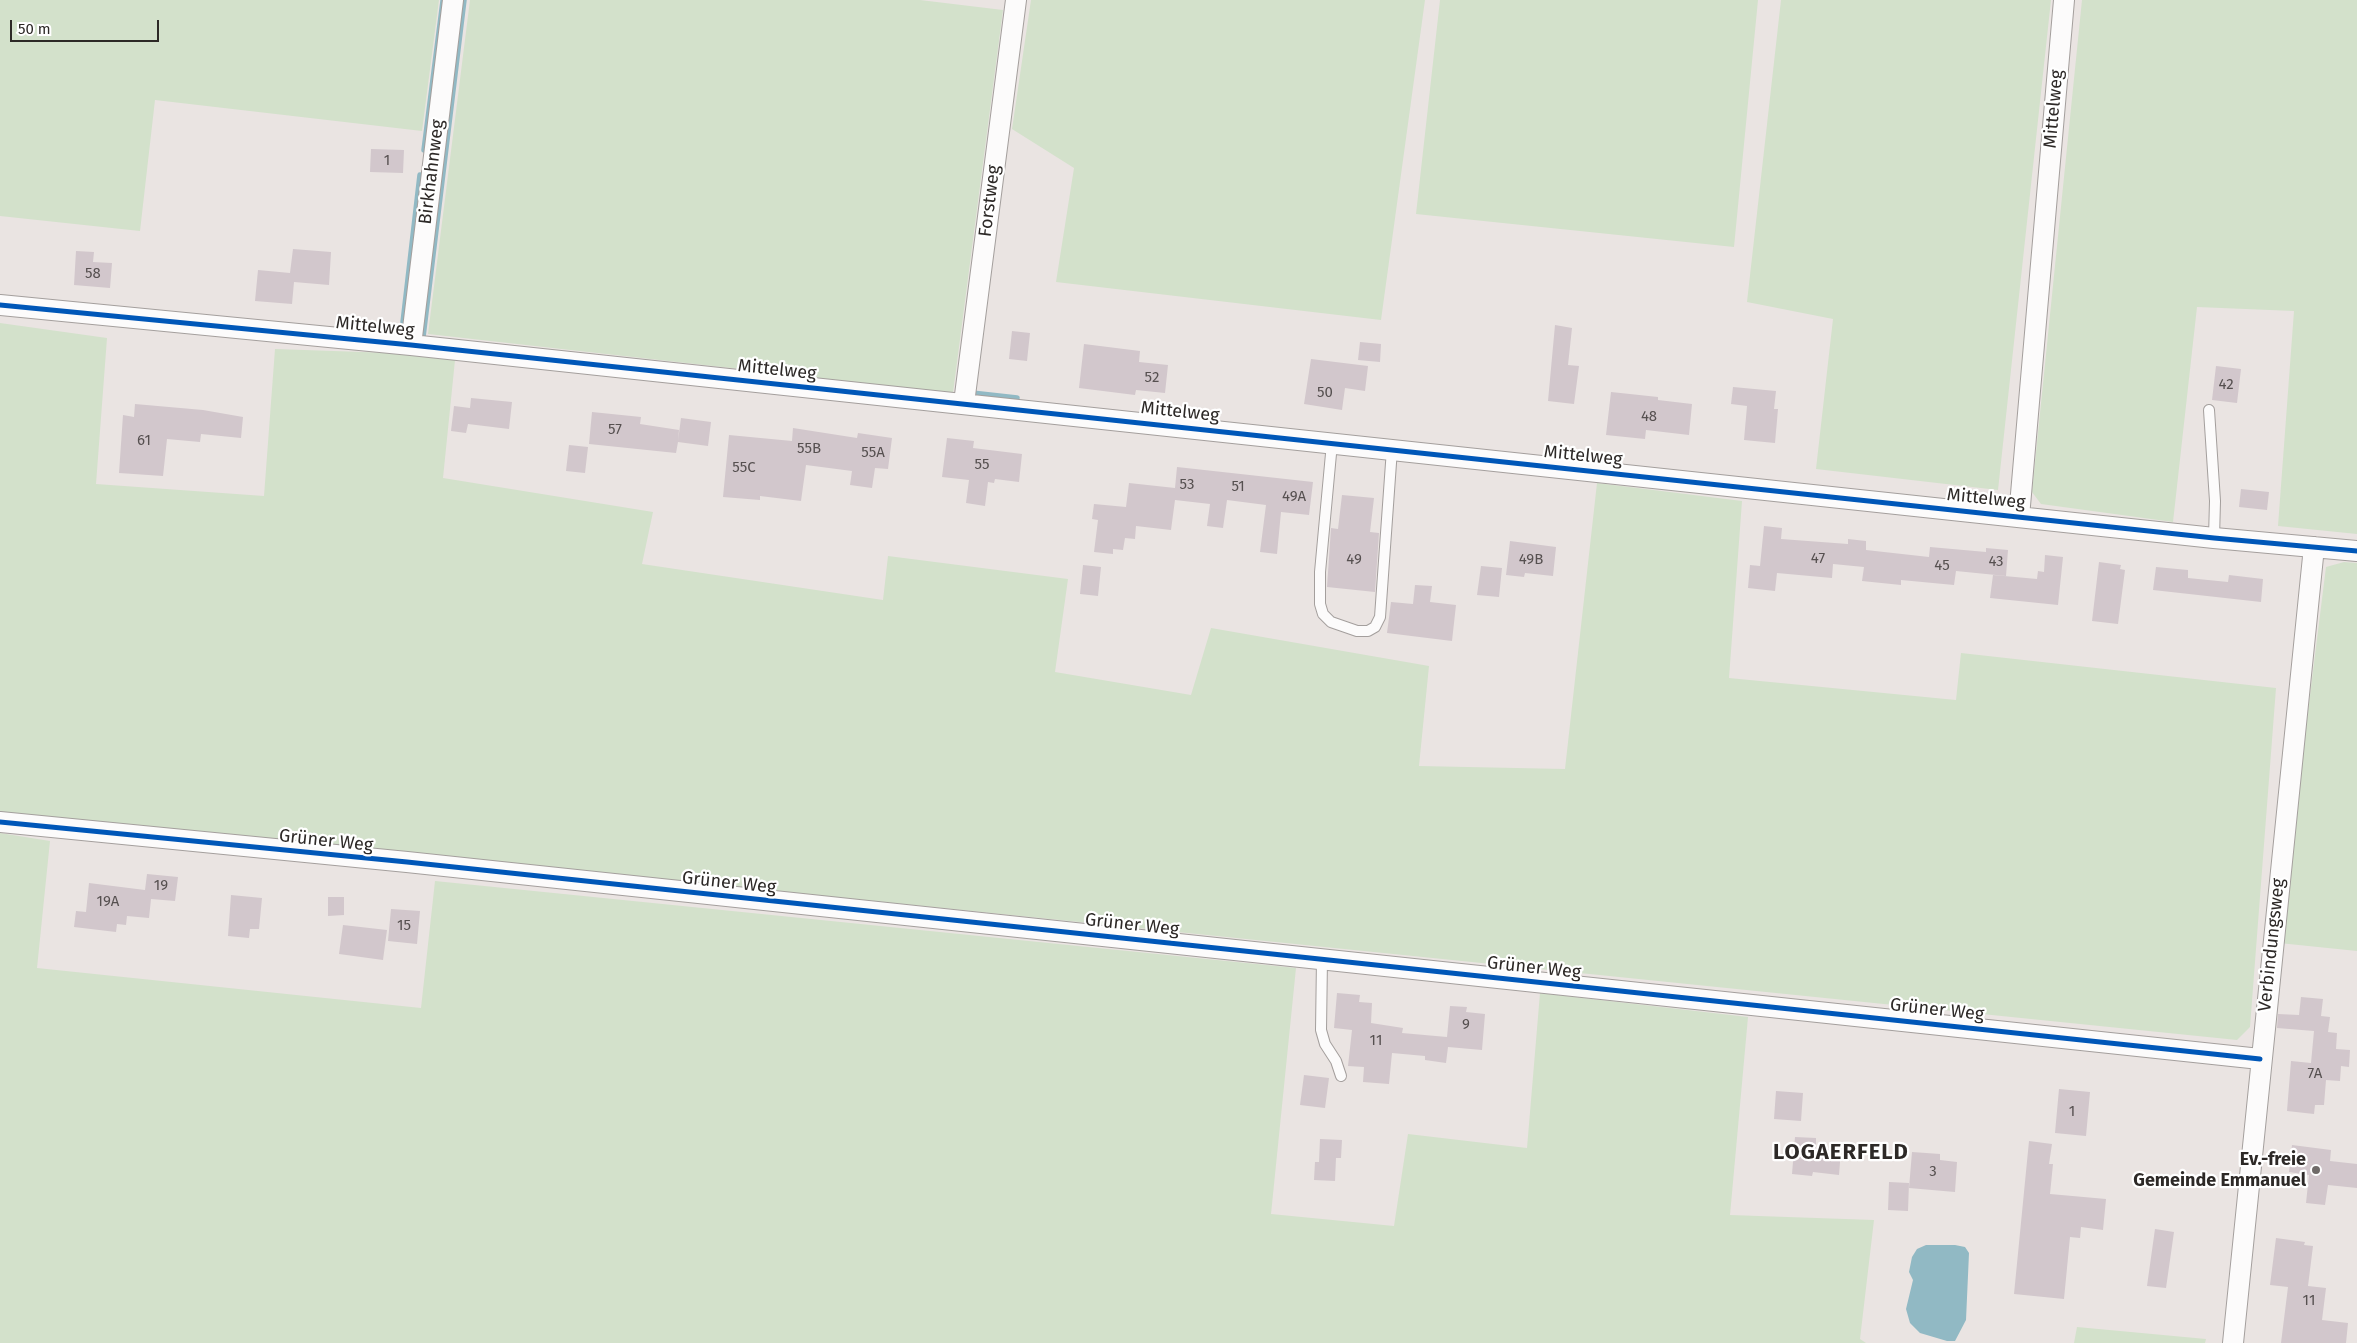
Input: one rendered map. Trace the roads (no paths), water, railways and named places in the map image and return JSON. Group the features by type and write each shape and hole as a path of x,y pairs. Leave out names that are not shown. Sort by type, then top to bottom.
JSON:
{"street":[{"name":"Birkhahnweg","path":"410,345 453,0"},
{"name":"Forstweg","path":"964,403 1016,0"},
{"name":"Mittelweg","path":"2019,517 2064,0"},
{"name":"Mittelweg","path":"0,305 410,345 964,403 2357,552"},
{"name":"Verbindungsweg","path":"2233,1343 2260,1058 2314,547"},
{"name":"Grüner Weg","path":"0,822 437,865 2260,1058"}],"lane":[{"path":"2210,410 2216,501 2214,538"},
{"path":"1332,443 1320,572 1320,604 1323,614 1331,622 1357,631 1368,631 1375,627 1380,617 1392,449"},
{"path":"1322,959 1321,1030 1325,1044 1336,1061 1341,1076"}],"water":[{"path":"1926,1245 1955,1245 1965,1247 1969,1253 1966,1320 1955,1341 1947,1341 1920,1333 1910,1323 1906,1309 1913,1280 1909,1272 1912,1257 1917,1249"}],"waterway":[{"path":"423,337 464,0"},
{"path":"424,150 443,1"},
{"path":"402,331 420,175"},
{"path":"973,390 972,393 1017,398"}],"place":[{"name":"Ev.-freie Gemeinde Emmanuel","path":"2316,1170"}],"district":[{"name":"LOGAERFELD","path":"1841,1153"}]}
